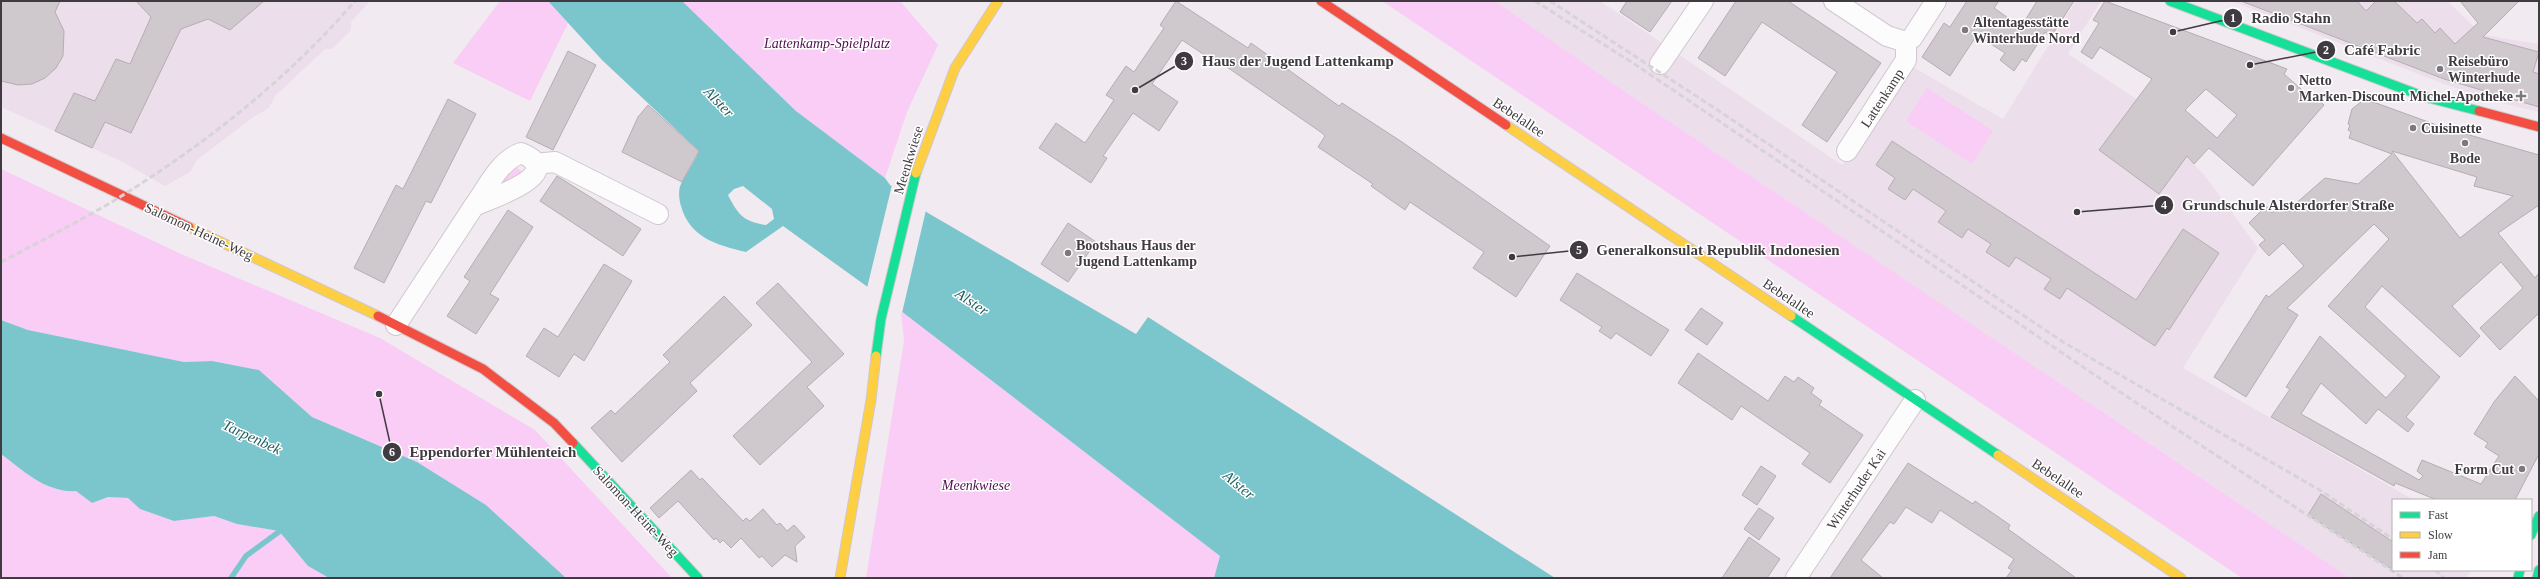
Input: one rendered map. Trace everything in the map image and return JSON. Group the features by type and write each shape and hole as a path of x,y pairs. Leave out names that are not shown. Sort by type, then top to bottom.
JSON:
{"street":[{"name":"Meenkwiese","path":"840,578 886,302 910,199 926,142 955,68 998,1"},
{"name":"Bebelallee","path":"1321,1 2181,578"},
{"path":"1660,64 1703,1"},
{"path":"1834,1 1887,36 1906,42 1912,38 1936,1"},
{"path":"2170,1 2425,97 2539,127"},
{"name":"Lattenkamp","path":"1847,151 1906,60 1906,42"},
{"name":"Salomon-Heine-Weg","path":"1,138 396,325 483,369 554,423 698,578"},
{"path":"396,325 474,206 504,163 512,156 521,153 530,157 535,164 535,172 526,183 474,206"},
{"path":"535,164 555,162 658,214"},
{"name":"Winterhuder Kai","path":"1796,578 1915,400"},
{"path":"2532,533 2539,516"},
{"path":"2537,578 2539,570"}],"shaded area":[{"path":"1,1 370,1 351,22 351,30 332,49 325,49 275,96 269,108 252,118 197,160 190,172 165,186 123,162 1,107"},
{"path":"1495,1 1600,1 1842,165 1911,66 2003,119 2076,1 2101,1 2068,54 2144,104 2168,137 2205,176 2258,248 2183,368 2412,499 2392,499 2392,571 2470,571 2466,578 2350,578 1621,89"},
{"path":"2232,1 2447,1 2483,35 2539,44 2539,112 2493,101 2444,84"}],"green space":[{"path":"500,1 548,1 568,23 530,101 453,63"},
{"name":"Lattenkamp-Spielplatz","path":"682,1 900,1 938,45 907,112 885,178 796,111"},
{"path":"1382,1 1495,1 1621,89 2350,578 2242,578"},
{"path":"1927,88 1993,131 1972,164 1906,121"},
{"path":"514,165 522,172 522,176 501,186 499,183"},
{"path":"1,169 181,254 380,338 535,430 672,578 566,578 486,505 417,462 312,417 259,370 212,361 184,362 28,330 1,320"},
{"name":"Meenkwiese","path":"901,311 1220,556 1214,578 866,578 904,341"},
{"path":"1,454 27,474 45,485 65,491 76,491 92,503 108,497 128,498 140,509 174,521 214,516 237,524 280,531 308,566 329,578 1,578"}],"water":[{"name":"Alster","path":"548,1 682,1 796,111 885,178 890,185 928,213 1136,334 1148,317 1555,578 1214,578 1220,556 901,311 783,226 746,252 715,243 698,233 685,217 680,204 679,192 680,186 699,151 602,60","holes":["743,186 772,209 774,219 766,225 752,222 739,213 728,195 734,189"]},
{"name":"Tarpenbek","path":"1,320 28,330 184,362 212,361 259,370 312,417 417,462 486,505 566,578 329,578 308,566 279,531 237,524 214,516 174,521 140,509 128,498 108,497 92,503 76,491 65,491 45,485 27,474 1,454"}],"pier":[{"path":"892,185 926,210 902,313 867,288"}],"building":[{"path":"1,1 60,1 55,12 64,31 63,56 56,68 45,78 32,84 18,85 1,81"},
{"path":"136,1 264,1 230,30 208,19 181,29 131,133 105,122 92,148 55,131 74,93 95,101 116,59 130,64 151,17"},
{"path":"1176,1 1248,48 1251,43 1339,106 1342,103 1402,142 1550,246 1516,297 1473,268 1484,252 1410,202 1405,210 1371,186 1373,184 1318,147 1325,136 1322,133 1214,58 1212,60 1182,40 1152,84 1178,102 1159,131 1133,113 1103,156 1107,158 1091,183 1039,148 1056,123 1085,143 1114,100 1106,95 1126,66 1134,72 1164,28 1160,25"},
{"path":"1627,1 1672,1 1650,32 1620,12"},
{"path":"1736,1 1788,1 1881,63 1827,142 1802,125 1837,72 1762,22 1725,76 1698,58"},
{"path":"1967,1 1999,1 1994,8 2021,27 2037,1 2074,1 2051,37 2045,32 2026,62 2022,59 2014,71 2000,60 2005,53 1977,35 1950,76 1922,57 1944,23 1950,27"},
{"path":"2105,1 2287,69 2284,74 2310,97 2312,94 2324,105 2253,186 2209,148 2194,164 2187,156 2159,194 2099,150 2152,79 2100,47 2092,59 2081,52 2099,23 2093,20","holes":["2206,89 2237,115 2217,138 2185,110"]},
{"path":"2241,1 2357,1 2366,11 2376,1 2394,1 2417,23 2422,19 2435,33 2440,28 2455,44 2478,23 2460,1 2519,1 2483,37 2539,52 2533,72 2539,74 2539,107 2444,79"},
{"path":"568,51 596,65 553,150 526,137"},
{"path":"448,99 476,114 431,203 426,201 384,283 354,268 396,185 403,189"},
{"path":"2365,99 2445,128 2539,155 2539,205 2498,233 2535,278 2539,273 2539,313 2500,350 2480,328 2523,288 2501,262 2452,306 2480,336 2460,357 2382,286 2365,307 2440,377 2406,417 2414,424 2408,432 2378,409 2366,424 2321,383 2301,414 2419,480 2423,476 2417,471 2422,460 2481,484 2499,456 2485,447 2488,443 2474,434 2494,402 2515,376 2539,401 2539,454 2516,499 2435,499 2395,483 2394,486 2271,417 2290,389 2286,387 2320,336 2386,398 2406,376 2328,306 2389,239 2374,224 2287,308 2298,315 2246,397 2214,377 2266,295 2269,297 2304,266 2283,243 2269,256 2259,245 2265,240 2249,223 2266,206 2272,213 2280,205 2286,212 2325,178 2358,184 2392,154 2349,138 2351,132 2348,130 2350,125 2348,124 2352,109","holes":["2392,151 2477,177 2474,186 2513,196 2460,238"]},
{"path":"648,105 699,151 682,182 622,152 638,117"},
{"path":"1892,141 2136,300 2183,229 2219,253 2169,330 2167,328 2155,346 2067,288 2060,299 2044,289 2051,279 2016,257 2009,267 1986,252 1991,244 1968,229 1962,238 1938,222 1946,211 1913,189 1905,200 1888,189 1895,178 1876,165"},
{"path":"557,176 641,229 623,256 540,201"},
{"path":"508,210 533,227 490,294 499,299 476,334 447,316 470,281 464,277"},
{"name":"Bootshaus Haus der Jugend Lattenkamp","path":"1068,223 1096,242 1068,282 1041,264"},
{"path":"604,264 632,281 584,361 574,354 559,377 526,356 544,328 558,337"},
{"path":"1577,273 1669,330 1651,356 1616,333 1611,339 1599,331 1602,327 1560,300"},
{"path":"778,283 844,354 807,387 824,406 760,465 733,436 812,362 756,303"},
{"path":"724,296 752,325 690,383 697,391 622,462 591,428 611,410 615,414 670,362 663,355"},
{"path":"1701,308 1723,323 1707,345 1685,330"},
{"path":"1698,353 1768,401 1785,376 1794,382 1798,377 1814,388 1811,393 1822,401 1819,405 1863,435 1830,483 1802,464 1810,453 1741,406 1732,420 1678,383"},
{"path":"1908,463 1973,504 1975,501 1997,516 2010,525 2008,529 2076,578 2006,578 2012,570 2008,568 2014,559 1940,510 1932,523 1906,507 1894,524 1890,522 1861,560 1883,578 1830,578"},
{"path":"1761,466 1776,476 1757,505 1742,495"},
{"path":"691,470 700,480 702,478 743,521 746,518 750,521 763,509 777,525 780,523 787,531 794,525 805,537 795,546 797,562 785,555 772,567 762,556 759,558 741,538 731,548 723,540 720,543 716,538 714,540 678,501 659,518 650,508"},
{"path":"2321,494 2392,541 2392,569 2308,515"},
{"path":"1759,508 1774,518 1759,540 1744,529"},
{"path":"1749,537 1780,559 1767,578 1722,578"}],"waterway":[{"path":"231,578 246,556 280,531"}],"railway":[{"path":"1,262 115,200 148,179 212,134 273,84 329,30 355,1"},
{"path":"1535,1 1636,65 2120,392 2392,571"},
{"path":"1550,1 1713,107 2063,342 2318,489 2392,538"},
{"path":"2392,571 2403,578"},
{"path":"2436,571 2444,578"}],"traffic: fast":[{"path":"2170,1 2425,97 2479,111"},
{"path":"876,356 881,319 916,173"},
{"path":"1791,316 1998,455"},
{"path":"573,443 698,578"},
{"path":"2532,533 2539,516"},
{"path":"2537,578 2539,570"},
{"path":"2518,578 2520,571"}],"traffic: slow":[{"path":"916,173 955,68 998,1"},
{"path":"1506,125 1791,316"},
{"path":"189,227 378,316"},
{"path":"840,578 871,400 876,356"},
{"path":"1998,455 2181,578"}],"traffic: jam":[{"path":"1321,1 1506,125"},
{"path":"2479,111 2539,127"},
{"path":"1,138 189,227"},
{"path":"378,316 483,369 554,423 573,443"}],"place":[{"name":"Altentagesstätte Winterhude Nord","path":"1965,30"},
{"name":"Radio Stahn","path":"2173,32"},
{"name":"Café Fabric","path":"2250,65"},
{"name":"Reisebüro Winterhude","path":"2440,69"},
{"name":"Netto Marken-Discount","path":"2291,88"},
{"name":"Haus der Jugend Lattenkamp","path":"1135,90"},
{"name":"Michel-Apotheke","path":"2521,96"},
{"name":"Cuisinette","path":"2413,128"},
{"name":"Bode","path":"2465,143"},
{"name":"Grundschule Alsterdorfer Straße","path":"2077,212"},
{"name":"Bootshaus Haus der Jugend Lattenkamp","path":"1068,253"},
{"name":"Generalkonsulat Republik Indonesien","path":"1512,257"},
{"name":"Eppendorfer Mühlenteich","path":"379,394"},
{"name":"Form Cut","path":"2522,469"}]}
